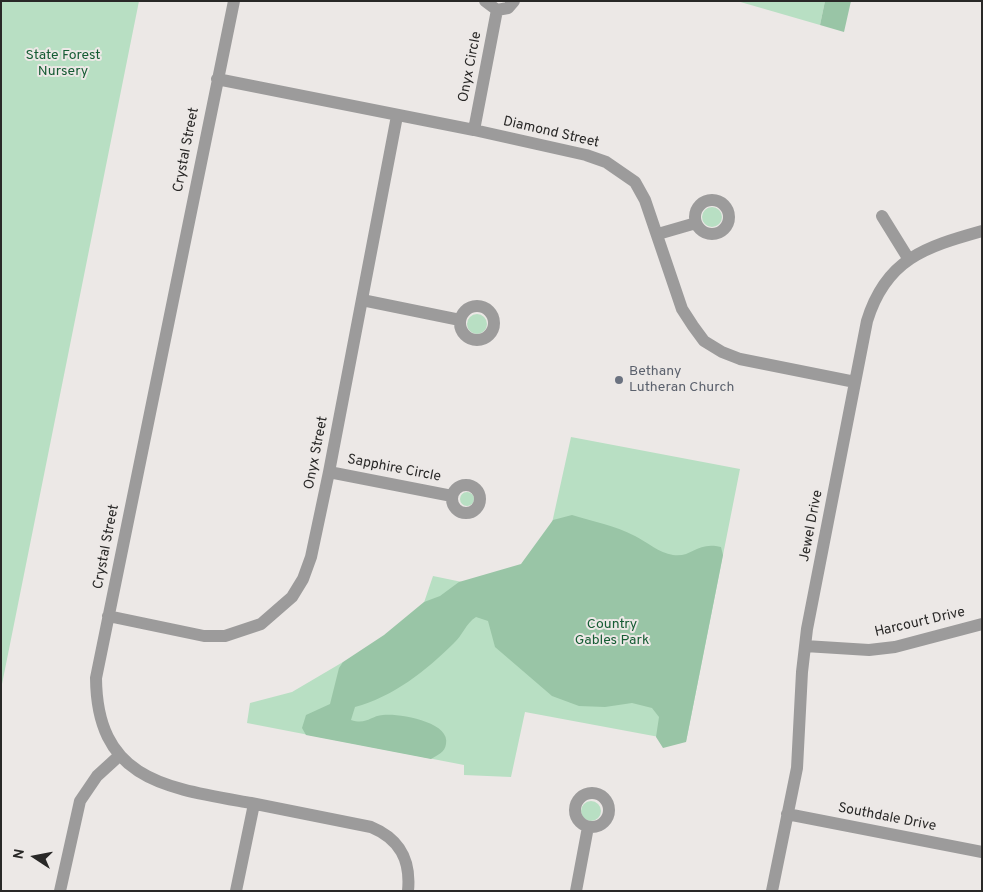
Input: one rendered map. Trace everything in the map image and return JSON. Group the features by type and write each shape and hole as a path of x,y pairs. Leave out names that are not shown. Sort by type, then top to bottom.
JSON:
{"street":[{"name":"Crystal Street","path":"234,1 108,616 96,678 96,702 101,724 120,755 130,765 158,783 175,789 371,827 381,831 392,838 401,849 410,876 408,891"},
{"path":"485,1 497,10 508,8 514,1"},
{"name":"Onyx Circle","path":"474,130 497,10"},
{"name":"Diamond Street","path":"217,80 474,130 586,155 621,170 635,182 645,200 682,309 704,341 722,352 740,359 855,382"},
{"name":"Onyx Street","path":"108,616 204,636 225,636 243,632 261,624 292,597 303,579 311,557 329,472 396,116"},
{"path":"882,216 908,258"},
{"path":"658,234 696,223"},
{"name":"Jewel Drive","path":"772,891 797,768 805,646 867,321 874,298 889,278 908,258 930,246 982,231"},
{"path":"362,300 460,320"},
{"name":"Sapphire Circle","path":"329,472 452,496"},
{"name":"Harcourt Drive","path":"805,646 869,650 895,647 982,624"},
{"path":"60,891 80,801 97,776 120,755"},
{"path":"236,891 254,804"},
{"name":"Southdale Drive","path":"787,814 982,852"},
{"path":"576,891 588,828"}],"green space":[{"name":"State Forest Nursery","path":"1,1 139,1 1,689"},
{"path":"737,1 825,1 820,25"},
{"path":"825,1 851,1 844,32 820,25"},
{"path":"712,207 719,210 722,217 719,224 712,227 705,224 702,217 705,210"},
{"path":"477,314 484,317 487,324 484,331 477,334 470,331 467,324 470,317"},
{"name":"Country Gables Park","path":"571,437 740,469 686,742 525,712 511,777 464,775 464,765 247,723 250,703 292,692 343,662 373,683 411,641 433,576 491,588 541,573"},
{"path":"464,492 470,492 474,499 470,506 464,506 460,502 460,496"},
{"path":"572,515 620,529 668,554 685,554 706,546 721,547 723,555 686,742 663,748 656,737 659,717 652,708 632,703 605,707 579,706 552,696 495,647 488,621 476,617 469,623 457,640 432,663 409,681 383,697 355,707 351,720 365,721 379,716 391,715 422,720 441,730 445,736 446,744 439,755 431,759 306,735 302,728 306,715 330,704 339,668 343,662 384,635 424,602 440,596 459,582 521,564 553,520"},
{"path":"591,801 598,804 601,811 598,818 591,821 584,818 581,811 584,804"}],"place":[{"name":"Bethany Lutheran Church","path":"619,380"}]}
